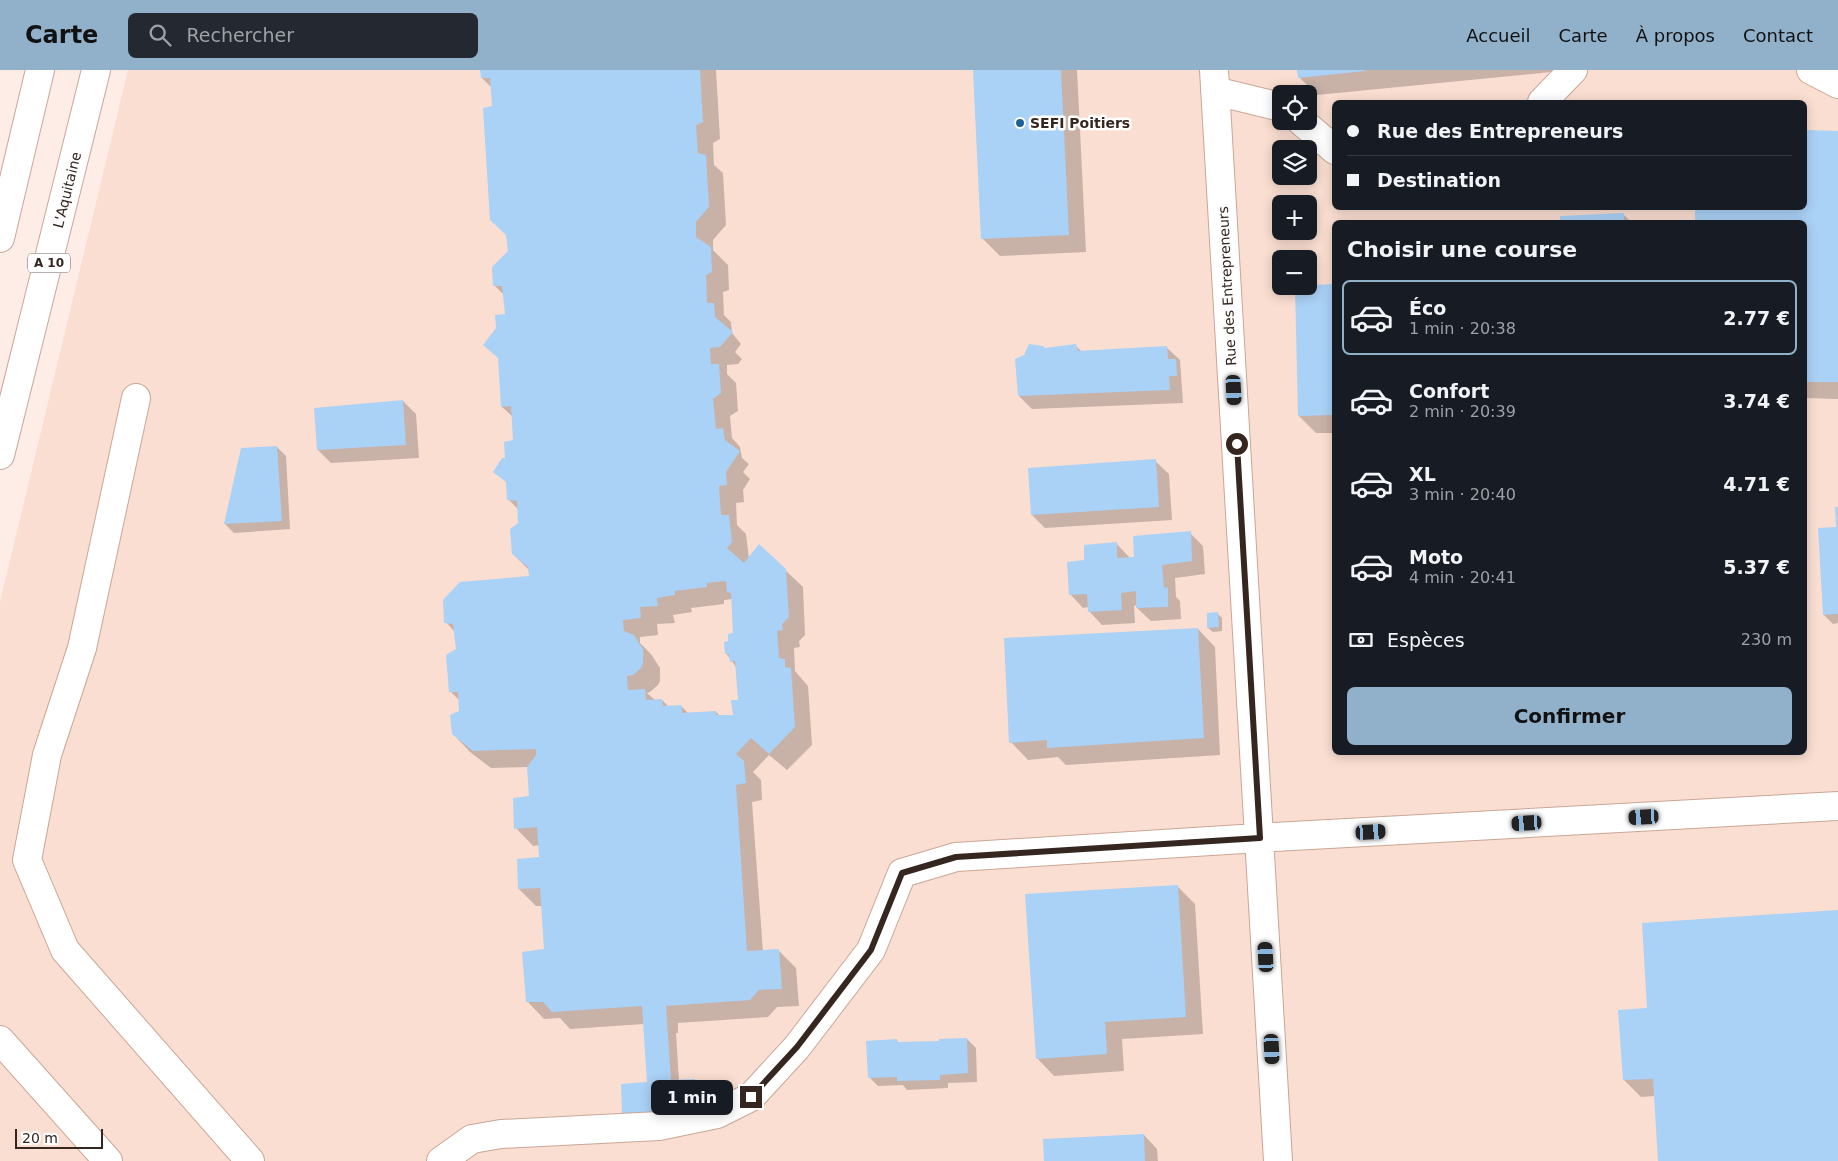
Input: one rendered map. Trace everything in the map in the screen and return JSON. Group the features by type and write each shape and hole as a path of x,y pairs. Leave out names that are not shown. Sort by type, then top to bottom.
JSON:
{"main road":[{"path":"0,238 40,70"},
{"name":"L'Aquitaine","path":"0,455 96,70"},
{"path":"1544,100 1573,70"},
{"path":"1811,70 1838,84"},
{"path":"1215,80 1272,103"},
{"name":"Rue des Entrepreneurs","path":"1215,80 1278,1161"},
{"path":"1312,130 1332,147"},
{"path":"136,398 82,648 47,755 27,860 65,950 250,1161"},
{"path":"440,1161 472,1139 501,1134 659,1126 717,1114 751,1097 797,1047 871,950 902,873 956,857 1838,806"},
{"path":"0,1040 108,1161"}],"shaded area":[{"path":"128,70 1838,70 1838,1161 0,1161 0,602"}],"building":[{"path":"480,70 700,70 703,122 696,125 698,153 706,155 709,207 696,222 696,237 711,247 712,272 706,275 707,303 714,303 715,317 733,332 720,347 710,348 711,364 719,364 721,393 713,399 716,429 723,428 725,440 740,451 726,472 727,485 719,486 721,515 729,515 732,542 727,548 744,563 759,544 786,569 789,617 782,624 783,630 777,631 779,658 785,659 785,667 791,668 795,727 769,754 751,738 736,754 744,761 746,783 736,785 747,951 779,949 782,989 759,990 750,1000 666,1006 671,1080 695,1079 697,1110 622,1114 621,1084 647,1082 642,1006 552,1012 543,1002 526,1002 522,952 544,949 540,888 518,889 517,859 539,857 537,827 514,829 513,798 529,796 527,767 536,755 536,749 473,751 452,734 450,715 459,711 458,692 449,692 446,655 456,649 453,624 444,623 443,600 460,582 529,576 528,567 512,554 510,529 518,523 517,501 507,500 506,482 493,472 502,458 505,458 504,442 513,440 511,406 501,407 498,358 483,345 496,328 495,315 505,314 502,286 493,286 492,267 508,251 506,235 490,220 483,108 492,106 490,78 481,78","holes":["726,581 727,592 731,593 733,633 728,634 728,641 724,642 725,654 729,654 730,662 735,661 738,700 731,700 733,715 716,715 716,711 682,713 682,705 663,706 662,699 646,700 645,689 628,690 627,676 633,675 641,668 643,649 634,635 624,631 623,620 641,618 640,607 658,606 657,598 675,595 675,591 707,587 707,583"]},
{"path":"973,70 1061,70 1069,235 981,239"},
{"path":"1297,70 1365,70 1365,71 1298,78"},
{"path":"1807,130 1838,131 1838,382 1807,382 1807,220 1695,220 1695,210 1807,210"},
{"path":"1624,213 1624,220 1560,220 1560,216"},
{"path":"1332,284 1332,415 1298,416 1295,295 1317,295 1317,285"},
{"path":"1029,344 1045,348 1076,344 1078,351 1167,346 1168,359 1176,359 1177,376 1169,376 1170,390 1018,396 1015,359 1024,355"},
{"path":"403,400 406,445 317,450 314,408"},
{"path":"277,446 282,521 224,524 241,448"},
{"path":"1156,459 1159,507 1031,515 1028,468"},
{"path":"1835,507 1838,507 1838,614 1823,615 1818,528 1836,527"},
{"path":"1191,531 1192,561 1162,565 1164,588 1168,587 1168,607 1136,608 1136,591 1121,593 1122,610 1088,612 1087,594 1069,595 1067,562 1084,560 1084,545 1117,542 1117,558 1134,557 1133,536"},
{"path":"1218,612 1219,627 1207,628 1207,613"},
{"path":"1198,628 1204,738 1047,748 1047,740 1009,743 1004,638"},
{"path":"1178,885 1186,1017 1105,1022 1107,1054 1036,1059 1025,894"},
{"path":"1838,910 1838,1161 1658,1161 1653,1079 1623,1080 1618,1010 1647,1008 1642,923"},
{"path":"967,1038 968,1073 940,1075 940,1080 897,1081 897,1077 868,1078 866,1041 897,1039 898,1042 939,1041 939,1039"},
{"path":"1144,1134 1145,1161 1044,1161 1043,1139"}],"place":[{"name":"SEFI Poitiers","path":"1020,123"}],"route":[{"path":"751,1097 797,1047 871,950 902,873 956,857 1260,838 1237,444"}]}
